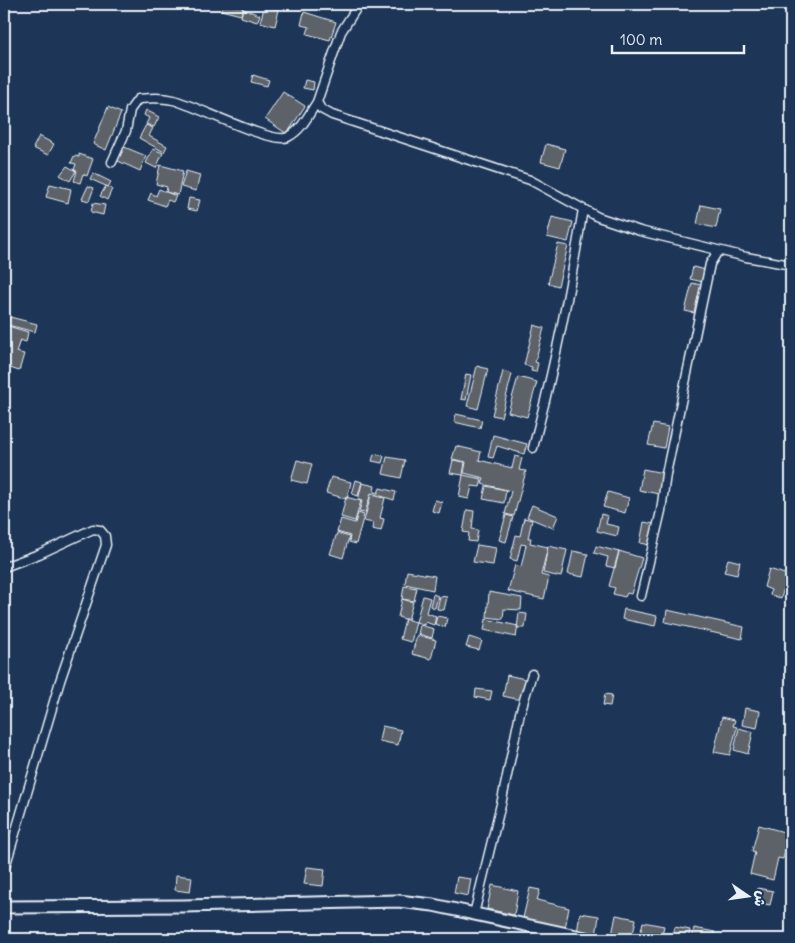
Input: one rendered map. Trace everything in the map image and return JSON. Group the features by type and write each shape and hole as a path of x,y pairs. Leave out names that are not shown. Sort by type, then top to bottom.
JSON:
{"main road":[{"path":"4,907 182,906 398,901 433,905 590,939"}],"street":[{"path":"112,162 126,131 130,110 138,99 155,97 174,100 267,136 286,138 298,130 317,102 341,32 359,4"},
{"path":"317,102 321,109 332,115 530,180 598,217 640,231 746,258 791,265"},
{"path":"533,448 571,285 583,209"},
{"path":"641,596 661,511 666,474 710,264 718,250"},
{"path":"4,566 39,554 93,529 100,530 105,536 106,545 60,681 4,871"},
{"path":"474,914 502,800 520,713 532,674"}],"building":[{"path":"223,4 243,7 241,15 221,10"},
{"path":"265,5 279,10 275,26 260,22"},
{"path":"243,9 260,15 257,22 241,17"},
{"path":"304,12 336,22 330,40 307,34 309,27 301,25"},
{"path":"253,75 269,80 267,86 251,82"},
{"path":"305,80 314,82 313,90 303,88"},
{"path":"283,92 305,106 287,134 265,119"},
{"path":"108,107 121,113 106,150 93,144"},
{"path":"146,110 159,117 154,127 146,124 149,118 144,115"},
{"path":"146,125 153,128 149,136 167,146 164,152 139,138"},
{"path":"39,136 54,144 48,155 33,148"},
{"path":"546,144 565,149 560,167 541,162"},
{"path":"122,146 146,156 140,171 116,160"},
{"path":"153,149 163,153 156,168 146,163"},
{"path":"79,154 93,159 87,176 83,174 80,183 74,181 77,171 74,170 76,164 71,163 74,156 79,157"},
{"path":"160,165 183,171 178,195 166,192 167,187 156,184"},
{"path":"67,166 76,171 70,181 60,175"},
{"path":"186,171 200,175 196,191 181,187"},
{"path":"93,173 111,182 108,187 90,179"},
{"path":"50,184 71,189 68,203 46,197"},
{"path":"88,186 94,188 89,201 82,199"},
{"path":"106,186 112,189 107,200 100,196"},
{"path":"159,189 176,196 173,202 168,200 165,206 148,200 151,193 156,196"},
{"path":"189,198 200,200 197,211 187,209"},
{"path":"93,203 105,205 103,215 91,212"},
{"path":"701,205 720,209 716,228 697,224"},
{"path":"552,217 573,222 568,242 547,237"},
{"path":"558,244 568,246 558,286 548,283"},
{"path":"693,267 706,270 703,282 690,279"},
{"path":"692,283 701,285 694,313 685,311"},
{"path":"10,317 37,324 35,332 8,325"},
{"path":"534,325 544,328 535,362 538,363 536,372 531,371 532,367 524,365"},
{"path":"8,326 28,332 26,342 20,340 16,352 24,354 19,371 4,366 4,339"},
{"path":"477,366 488,369 478,409 467,406"},
{"path":"503,371 512,374 501,417 492,415"},
{"path":"466,374 471,375 466,400 461,399"},
{"path":"518,377 537,382 527,417 508,412"},
{"path":"456,414 482,420 480,428 454,422"},
{"path":"653,424 668,427 664,448 648,445"},
{"path":"493,435 527,444 524,454 497,446 493,458 488,457"},
{"path":"456,446 481,452 479,460 512,468 515,456 522,458 519,470 526,471 514,516 505,514 511,491 482,484 484,478 464,473 466,462 452,459"},
{"path":"374,454 384,456 382,463 372,461"},
{"path":"387,457 405,460 401,478 383,474"},
{"path":"297,460 312,464 307,484 291,480"},
{"path":"453,460 465,462 463,475 450,473"},
{"path":"643,469 663,473 659,494 639,490"},
{"path":"463,475 482,479 480,487 472,486 469,499 459,497"},
{"path":"331,477 351,482 347,499 326,493"},
{"path":"356,480 362,482 358,496 352,494"},
{"path":"362,483 375,486 374,492 378,493 380,488 396,492 394,500 371,493 365,513 359,512 362,501 358,500"},
{"path":"486,486 506,490 504,503 483,499"},
{"path":"608,492 629,498 625,513 603,507"},
{"path":"371,495 385,498 380,518 384,519 381,531 372,529 373,523 364,521"},
{"path":"346,497 361,501 355,521 341,517"},
{"path":"435,500 442,502 439,513 432,511"},
{"path":"532,505 558,516 553,528 527,517"},
{"path":"467,510 474,511 472,529 478,530 476,542 468,541 469,533 463,532"},
{"path":"358,513 364,515 356,544 349,542 350,536 337,532 341,519 355,523"},
{"path":"601,514 608,516 606,524 619,527 617,536 597,531"},
{"path":"506,515 513,517 506,542 499,540"},
{"path":"524,518 532,520 528,538 531,538 530,543 548,547 541,575 549,577 544,599 508,591 515,565 521,567 526,545 521,544 517,561 510,559 516,535 520,536"},
{"path":"644,522 654,524 650,545 640,543"},
{"path":"337,533 349,537 343,558 330,554"},
{"path":"477,545 496,548 493,565 473,562"},
{"path":"548,546 567,550 561,577 543,573"},
{"path":"596,546 619,552 615,568 606,566 608,557 594,553"},
{"path":"573,551 588,554 583,577 568,574"},
{"path":"619,551 642,558 631,594 627,593 625,597 613,594 615,588 609,586"},
{"path":"728,559 740,562 737,575 724,572"},
{"path":"769,569 788,575 781,598 770,595 771,590 764,587"},
{"path":"407,571 435,576 433,590 405,584"},
{"path":"404,586 417,588 414,601 402,599"},
{"path":"489,592 522,598 521,610 504,609 503,619 487,617"},
{"path":"433,594 438,596 435,608 430,606"},
{"path":"423,596 430,598 426,613 436,616 434,625 425,622 424,625 416,622"},
{"path":"440,596 447,597 444,610 437,609"},
{"path":"402,599 413,602 408,620 398,617"},
{"path":"624,609 657,616 655,626 622,619"},
{"path":"667,610 744,627 742,639 665,622"},
{"path":"519,613 527,614 525,628 517,628"},
{"path":"437,616 447,618 445,627 435,624"},
{"path":"405,619 416,622 411,642 400,639"},
{"path":"486,619 518,626 516,637 484,630"},
{"path":"420,625 434,629 432,638 418,634"},
{"path":"417,635 436,640 431,659 412,654"},
{"path":"469,637 482,641 479,650 466,647"},
{"path":"507,675 525,679 521,700 503,696"},
{"path":"476,689 492,691 490,700 475,697"},
{"path":"605,694 612,695 610,706 603,705"},
{"path":"745,708 760,711 757,728 742,725"},
{"path":"722,717 735,720 733,726 737,727 730,755 714,752"},
{"path":"382,726 401,730 398,745 379,741"},
{"path":"739,728 753,732 748,754 734,750"},
{"path":"759,825 791,834 791,847 787,846 783,859 778,858 773,880 750,874 755,852 752,851"},
{"path":"307,867 325,869 323,886 304,884"},
{"path":"176,875 192,877 190,892 175,890"},
{"path":"457,877 471,879 468,896 454,893"},
{"path":"492,885 518,891 514,915 487,909"},
{"path":"530,888 540,890 537,900 569,908 565,928 523,918"},
{"path":"758,888 773,891 770,905 755,902"},
{"path":"580,913 599,916 596,936 577,933"},
{"path":"616,915 636,919 633,934 628,933 627,938 612,935"},
{"path":"643,922 664,926 661,939 639,939"},
{"path":"675,927 690,930 688,939 672,938"},
{"path":"694,928 715,932 713,939 692,939"},
{"path":"315,933 315,939 295,939 295,934"}]}
